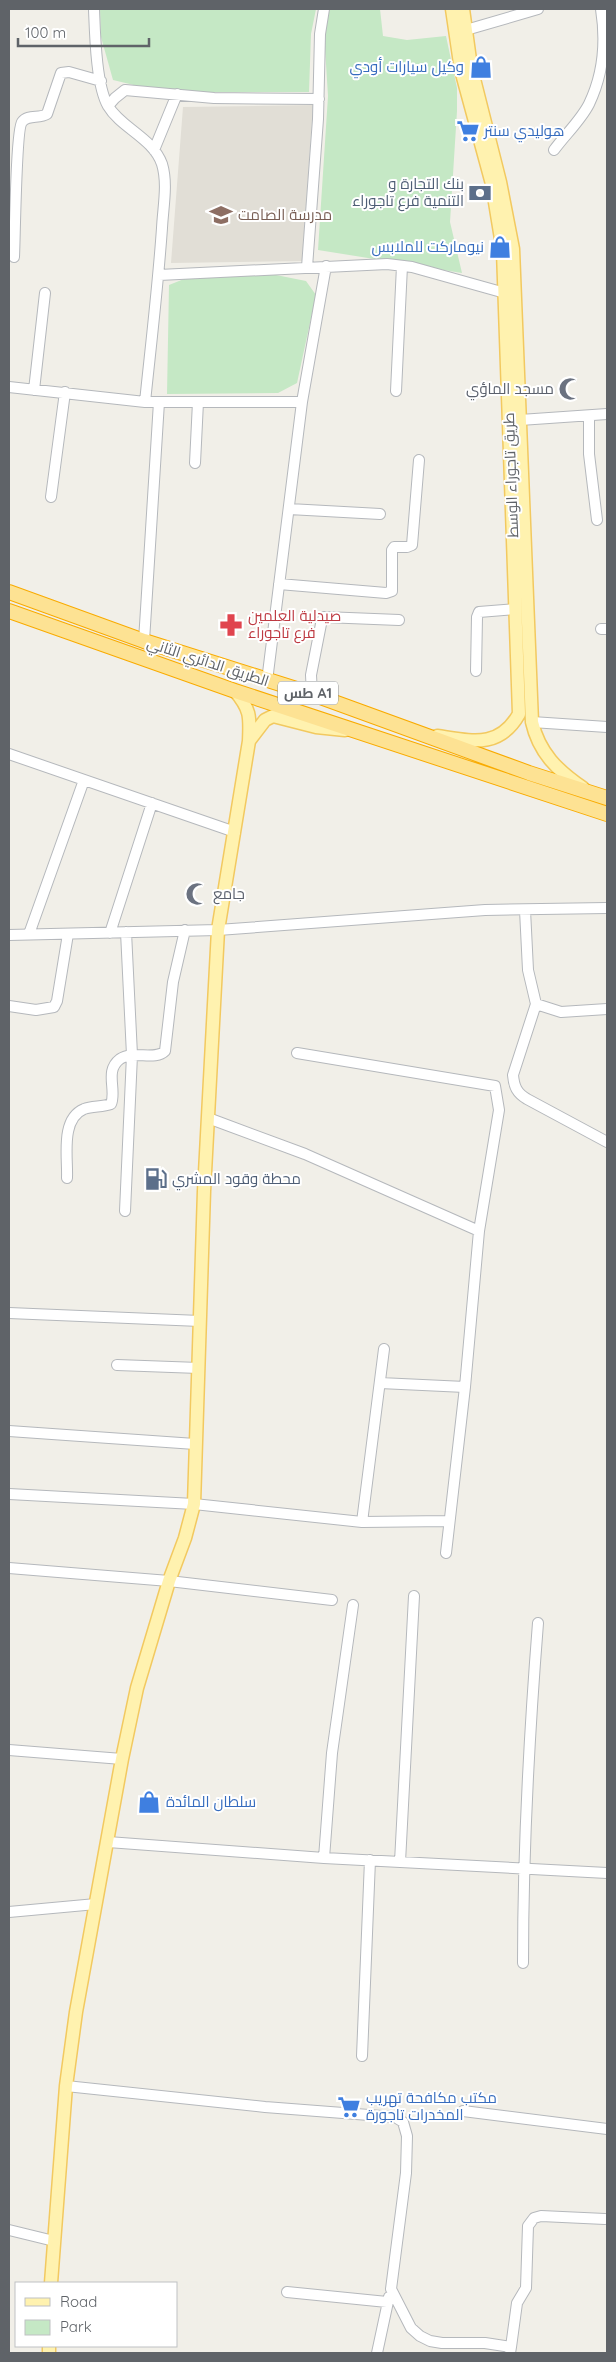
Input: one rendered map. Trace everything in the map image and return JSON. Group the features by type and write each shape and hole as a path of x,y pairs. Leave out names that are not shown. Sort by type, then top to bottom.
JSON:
{"highway":[{"name":"الطريق الدائري الثاني","path":"9,592 144,641 312,694 417,733 607,798"},
{"name":"الطريق الدائري الثاني","path":"9,611 235,691 607,814"}],"main road":[{"name":"طريق تاجوراء الوسط","path":"452,9 461,70 492,184 500,226 505,293 512,334 520,420 532,722 540,744 548,758 557,769 586,791"},
{"name":"طريق تاجوراء الوسط","path":"417,733 486,740 502,735 513,725 519,714 512,334 513,249 510,225 471,67 463,9"},
{"path":"51,2282 66,2086 76,2012 122,1759 137,1688 168,1581 185,1538 194,1504 208,1118 218,930 249,741 250,713 247,705 235,691"},
{"path":"249,741 265,720 273,716 326,729 357,730"}],"street":[{"path":"94,9 95,43 101,81 108,106 154,150 161,163 165,184 159,275 145,402"},
{"path":"307,267 319,99 320,34 324,9"},
{"path":"466,30 538,9"},
{"path":"554,150 589,104 596,84 605,53 601,9"},
{"path":"14,257 20,124 25,119 47,114 61,73 69,72 101,81"},
{"path":"108,106 125,90 214,98 319,99"},
{"path":"154,150 177,94"},
{"path":"159,275 387,264 402,266 505,293"},
{"path":"267,681 302,402 326,266"},
{"path":"396,391 402,266"},
{"path":"34,390 45,293"},
{"path":"9,386 145,402 302,402"},
{"path":"51,497 65,392"},
{"path":"144,641 159,402"},
{"path":"194,463 198,402"},
{"path":"520,420 607,414"},
{"path":"589,416 589,454 597,520"},
{"path":"279,584 386,593 392,591 392,550 394,548 407,548 412,545 420,460"},
{"path":"288,509 380,514"},
{"path":"476,671 477,617 479,612 516,609"},
{"path":"312,694 311,675 321,624 324,618 399,620"},
{"path":"532,722 607,727"},
{"path":"9,756 235,832"},
{"path":"29,934 84,780"},
{"path":"110,933 152,803"},
{"path":"9,935 218,930 485,910 607,908"},
{"path":"525,910 528,970 536,1004 513,1076 514,1085 518,1094 607,1142"},
{"path":"67,1178 68,1135 72,1118 84,1109 111,1104 111,1071 118,1060 132,1055 160,1054 166,1051 172,990 185,930"},
{"path":"125,1211 132,1055 126,932"},
{"path":"9,1006 36,1010 47,1010 54,1007 57,1001 68,934"},
{"path":"536,1004 548,1010 561,1012 607,1009"},
{"path":"297,1053 495,1086 499,1110 479,1231 465,1387 448,1521 446,1553"},
{"path":"208,1118 305,1154 479,1231"},
{"path":"9,1313 200,1321"},
{"path":"362,1522 384,1349"},
{"path":"117,1364 199,1368"},
{"path":"380,1383 465,1387"},
{"path":"9,1431 195,1444"},
{"path":"9,1494 194,1504 362,1522 448,1521"},
{"path":"9,1568 168,1581 332,1600"},
{"path":"400,1862 414,1596"},
{"path":"324,1858 332,1753 353,1605"},
{"path":"523,1963 523,1869 528,1745 538,1623"},
{"path":"9,1750 122,1759"},
{"path":"108,1842 324,1858 607,1873"},
{"path":"362,2056 370,1860"},
{"path":"9,1912 96,1904"},
{"path":"66,2086 265,2107 396,2117 403,2122 407,2136 406,2173 391,2289 377,2353"},
{"path":"463,2112 607,2129"},
{"path":"391,2289 411,2328 420,2336 430,2341 442,2343 485,2343 510,2350 517,2303 526,2288 528,2226 534,2218 541,2216 605,2219"},
{"path":"9,2230 54,2241"},
{"path":"287,2292 387,2302"}],"shaded area":[{"path":"313,105 302,261 171,263 183,107"}],"green space":[{"path":"100,9 316,9 311,34 309,92 163,92 113,80 101,37"},
{"path":"330,9 380,9 383,36 407,40 446,36 457,88 450,222 462,273 318,250 328,96 324,32"},
{"path":"271,274 306,281 316,295 297,383 278,393 167,394 169,285 184,279"}],"place":[{"name":"وكيل سيارات أودي","path":"481,67"},
{"name":"هوليدي سنتر","path":"468,131"},
{"name":"بنك التجارة و التنمية فرع تاجوراء","path":"480,193"},
{"name":"مدرسة الصامت","path":"221,215"},
{"name":"نيوماركت للملابس","path":"500,247"},
{"name":"مسجد الماؤي","path":"570,389"},
{"name":"صيدلية العلمين فرع تاجوراء","path":"231,625"},
{"name":"جامع","path":"197,894"},
{"name":"محطة وقود المشري","path":"156,1179"},
{"name":"سلطان المائدة","path":"149,1802"},
{"name":"مكتب مكافحة تهريب المخدرات تاجورة","path":"349,2107"}]}
